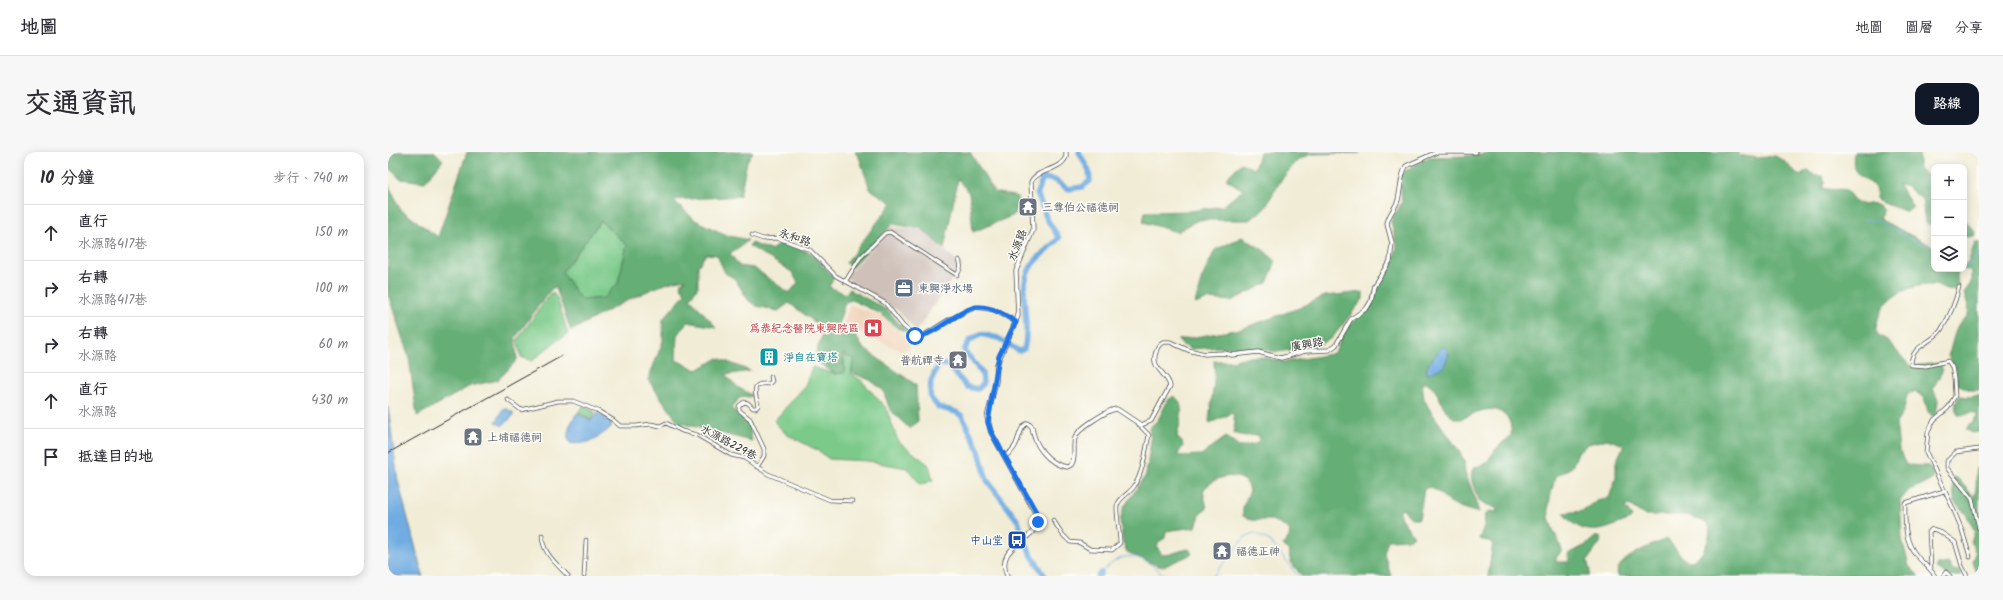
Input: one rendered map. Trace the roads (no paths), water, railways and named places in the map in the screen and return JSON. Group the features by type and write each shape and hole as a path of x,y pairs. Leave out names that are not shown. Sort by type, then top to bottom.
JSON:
{"street":[{"name":"水源路","path":"1005,456 991,432 987,417 996,382 997,364 1018,316 1016,271 1033,230 1031,182 1034,177 1061,164 1066,157 1066,152"},
{"name":"廣興路","path":"1137,424 1141,425 1151,421 1169,390 1168,378 1156,368 1154,362 1156,350 1163,342 1170,342 1188,350 1205,354 1224,353 1232,355 1258,352 1281,358 1305,352 1329,350 1336,345 1351,319 1368,308 1374,285 1390,261 1392,243 1386,224 1397,203 1400,191 1400,179 1406,166 1437,152 1476,152"},
{"path":"845,282 860,258 885,233 890,232 956,275 960,270 961,263 959,260"},
{"name":"永和路","path":"752,234 763,239 778,238 810,250 836,276 885,303 903,326 919,337 976,307 994,310 1016,322"},
{"path":"1959,287 1955,307 1946,319 1941,330 1934,338 1916,350 1911,365 1919,366 1948,361 1952,367 1955,396 1948,408 1934,420 1928,432 1926,452 1962,530 1970,557"},
{"path":"757,467 764,456 764,449 750,419 739,410 739,406 744,402 748,403 753,408 756,408 758,406 754,390 757,386 762,384 769,384 772,381 771,377"},
{"name":"水源路229巷","path":"508,400 521,410 558,401 573,402 598,411 620,426 624,427 651,424 660,426 666,423 682,431 697,435 731,455 744,458 768,474 830,500 853,501"},
{"path":"1007,576 1004,563 1012,549 1037,526 1038,514 1005,456 1013,451 1023,426 1028,423 1032,427 1033,435 1040,448 1050,459 1067,467 1072,465 1074,461 1075,436 1099,417 1117,409 1149,435 1143,469 1133,489 1117,506 1120,543 1114,549 1090,549 1080,543 1070,542 1063,535 1053,520"},
{"path":"1979,450 1956,452 1947,461 1948,468 1972,498 1979,528"},
{"path":"1935,576 1930,568 1916,556 1907,540 1905,503 1944,491"},
{"path":"1930,568 1929,532 1932,530 1939,531 1955,542 1962,566 1967,576"},
{"path":"542,535 542,543 547,554 568,576"},
{"path":"584,576 586,540"},
{"path":"1943,576 1946,572 1950,576"}],"water":[{"path":"1442,347 1445,347 1449,354 1444,367 1427,374 1427,366"},
{"path":"388,407 398,481 423,576 388,576"},
{"path":"504,408 513,412 513,416 502,426 496,422"},
{"path":"577,413 591,421 597,413 612,422 611,427 602,435 587,442 576,444 570,443 568,439 568,431"}],"waterway":[{"path":"1045,576 1030,553 1018,521 987,480 979,451 962,416 956,412 938,407 930,397 931,381 939,364 948,365 967,387 978,389 983,384 982,373 964,350 970,340 981,334 998,338 1019,351 1024,349 1026,338 1024,295 1027,275 1035,261 1059,238 1047,219 1037,193 1043,178 1055,180 1068,189 1082,187 1090,181 1089,171 1079,152"},
{"path":"1863,220 1876,221 1888,225 1905,236 1931,246"},
{"path":"1967,266 1974,263 1979,252"},
{"path":"1213,576 1245,537 1254,533 1270,541 1298,576"},
{"path":"1101,573 1118,559 1133,556 1148,563 1165,576"},
{"path":"1098,576 1101,573"}],"railway":[{"path":"388,453 562,356"}],"place":[{"name":"三尊伯公福德祠","path":"1028,207"},
{"name":"東興淨水場","path":"904,288"},
{"name":"為恭紀念醫院東興院區","path":"873,328"},
{"name":"淨自在寶塔","path":"769,357"},
{"name":"普航禪寺","path":"958,360"},
{"name":"上埔福德祠","path":"473,437"},
{"name":"中山堂","path":"1017,540"},
{"name":"福德正神","path":"1222,551"}]}
